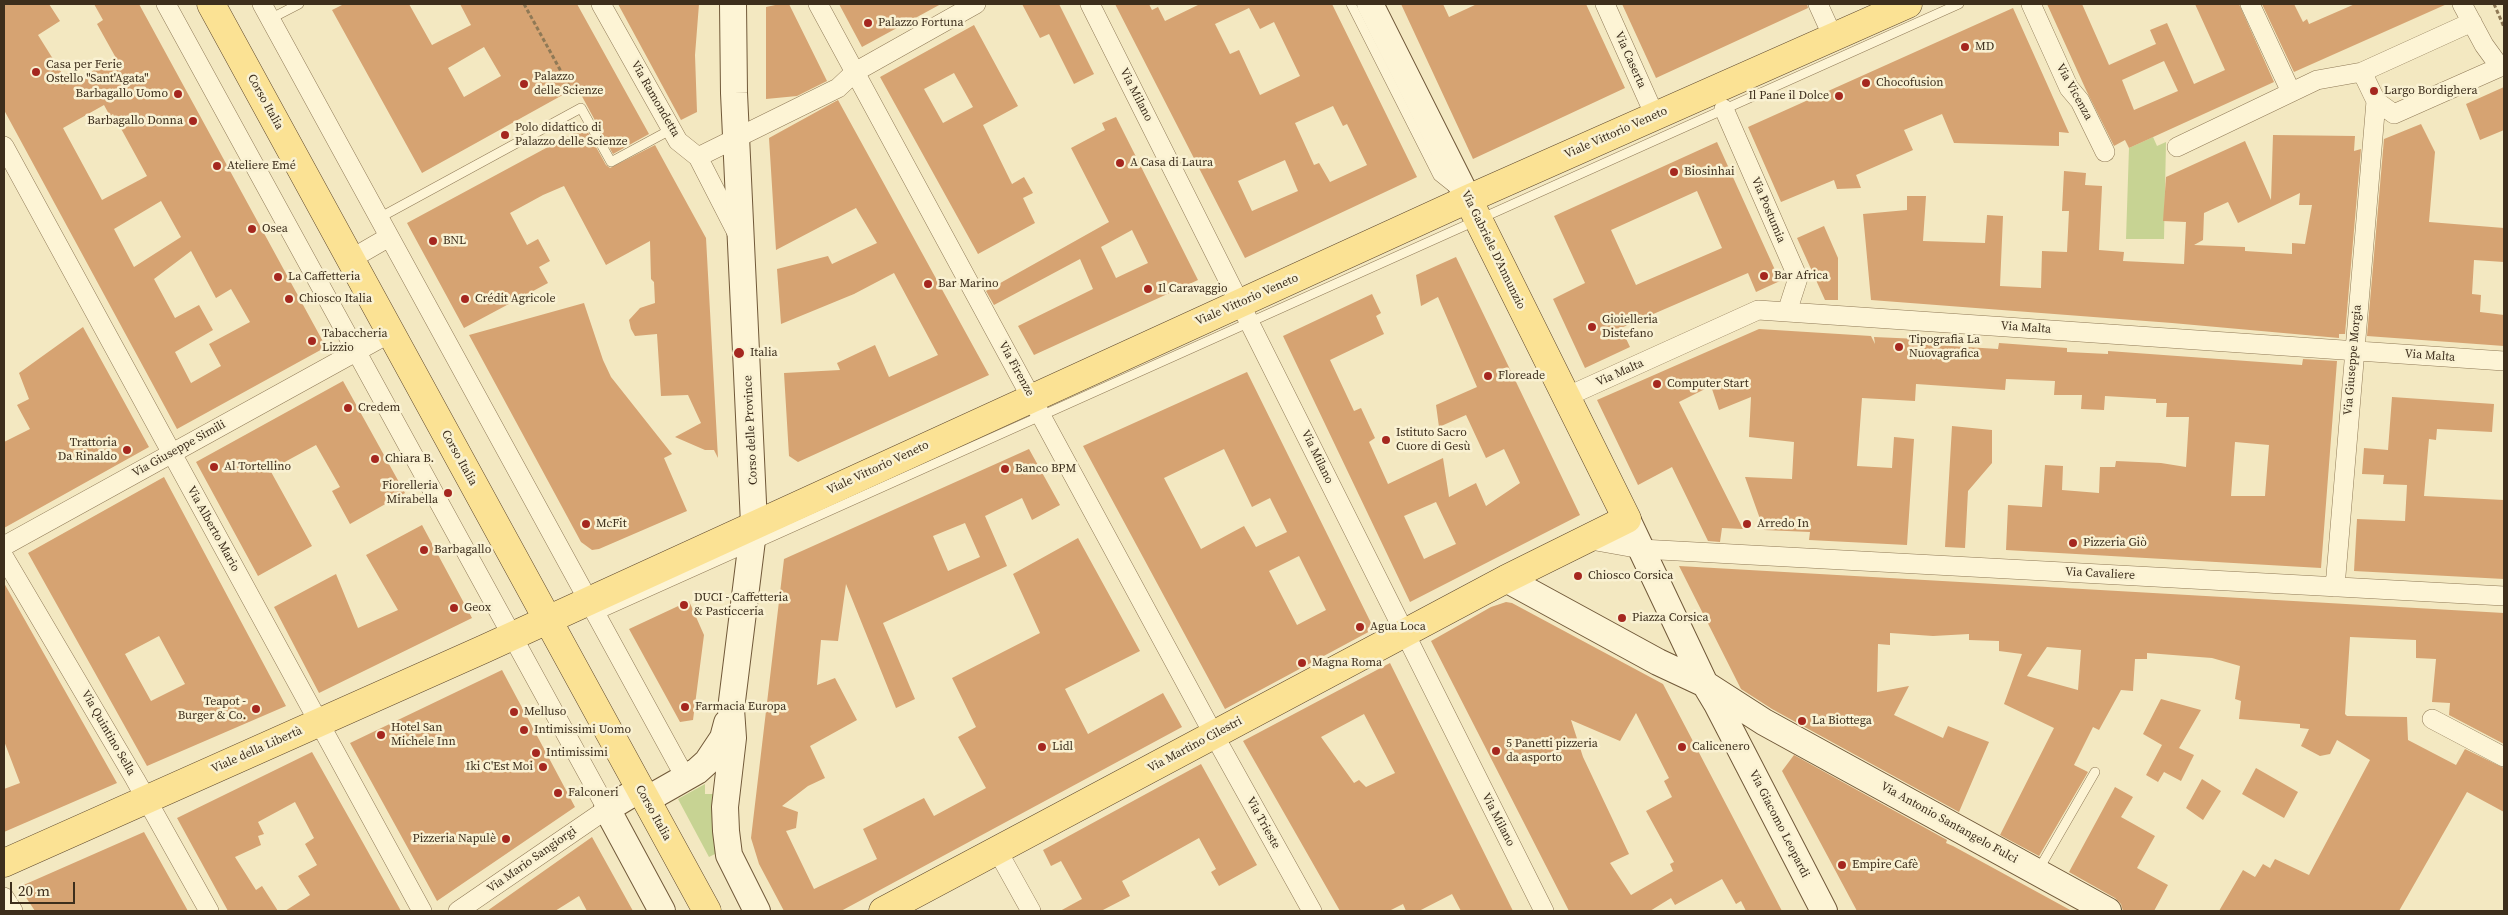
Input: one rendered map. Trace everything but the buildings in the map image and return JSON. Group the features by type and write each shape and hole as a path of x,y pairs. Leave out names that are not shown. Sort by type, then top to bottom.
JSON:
{"main road":[{"name":"Corso Italia","path":"211,4 707,911"},
{"name":"Corso delle Province","path":"733,4 754,535 731,709 733,738 726,808 729,855 758,911"},
{"name":"Via Gabriele D'Annunzio","path":"1370,4 1621,508"},
{"name":"Viale Vittorio Veneto","path":"547,619 588,612 1473,209 1655,116 1908,4"},
{"name":"Via Martino Cilestri","path":"883,911 1404,633 1585,539 1621,508"},
{"name":"Via Giacomo Leopardi","path":"1621,508 1705,684 1824,911"},
{"name":"Via Antonio Santangelo Fulci","path":"1506,579 1658,662 1705,684 1790,737 2108,911"},
{"name":"Viale della Libertà","path":"4,863 150,808 324,731 513,645 547,619"},
{"path":"662,911 606,809 685,778 707,762 723,738 731,709"},
{"path":"1734,737 1764,722"}],"street":[{"path":"166,4 513,645 606,809"},
{"name":"Via Ramondetta","path":"601,4 678,141 698,157 742,243"},
{"name":"Via Firenze","path":"818,4 1214,735"},
{"path":"698,157 838,88 855,72 976,4"},
{"name":"Via Milano","path":"1090,4 1544,911"},
{"name":"Via Caserta","path":"1605,4 1655,116"},
{"path":"1818,4 1833,38"},
{"name":"Via Vicenza","path":"2030,4 2069,88 2080,100 2105,152"},
{"path":"2250,4 2288,85"},
{"path":"2362,72 2376,101 2394,114 2502,67 2484,45 2462,4"},
{"path":"266,11 379,218 588,612 685,778"},
{"path":"2177,147 2288,85 2362,72 2472,22"},
{"name":"Via Giuseppe Morgia","path":"2335,587 2376,101"},
{"name":"Via Postumia","path":"1724,109 1798,278 1787,312"},
{"name":"Via Alberto Mario","path":"4,146 422,911"},
{"path":"351,259 389,237"},
{"name":"Via Malta","path":"1566,397 1758,310 2504,361"},
{"name":"Via Giuseppe Simili","path":"4,546 390,333"},
{"name":"Via Cavaliere","path":"1585,539 1641,549 2504,596"},
{"name":"Via Quintino Sella","path":"4,557 209,911"},
{"path":"2432,719 2504,756"},
{"name":"Via Trieste","path":"1214,735 1312,911"},
{"name":"Via Mario Sangiorgi","path":"458,911 606,809"},
{"path":"997,850 1031,911"},
{"path":"4,897 13,911"}],"lane":[{"path":"266,11 299,4"},
{"path":"1351,4 1438,176 1473,209 1724,109 1959,4"},
{"path":"379,218 581,108 611,162 672,129"},
{"path":"2037,872 2095,772"}],"path":[{"path":"524,4 581,108"},
{"path":"2494,4 2502,17 2504,27"}],"green space":[{"path":"2153,137 2157,146 2166,142 2164,239 2126,239 2129,148"},
{"path":"705,784 705,794 714,794 717,853 709,857 678,799"}],"place":[{"name":"Palazzo Fortuna","path":"868,23"},
{"name":"MD","path":"1965,47"},
{"name":"Casa per Ferie Ostello \"Sant'Agata\"","path":"36,72"},
{"name":"Chocofusion","path":"1866,83"},
{"name":"Palazzo delle Scienze","path":"524,84"},
{"name":"Largo Bordighera","path":"2374,91"},
{"name":"Barbagallo Uomo","path":"178,94"},
{"name":"Il Pane il Dolce","path":"1839,96"},
{"name":"Barbagallo Donna","path":"193,121"},
{"name":"Polo didattico di Palazzo delle Scienze","path":"505,135"},
{"name":"A Casa di Laura","path":"1120,163"},
{"name":"Ateliere Emé","path":"217,166"},
{"name":"Biosinhai","path":"1674,172"},
{"name":"Osea","path":"252,229"},
{"name":"BNL","path":"433,241"},
{"name":"Bar Africa","path":"1764,276"},
{"name":"La Caffetteria","path":"278,277"},
{"name":"Bar Marino","path":"928,284"},
{"name":"Il Caravaggio","path":"1148,289"},
{"name":"Chiosco Italia","path":"289,299"},
{"name":"Crédit Agricole","path":"465,299"},
{"name":"Gioielleria Distefano","path":"1592,327"},
{"name":"Tabaccheria Lizzio","path":"312,341"},
{"name":"Tipografia La Nuovagrafica","path":"1899,347"},
{"name":"Italia","path":"739,353"},
{"name":"Floreade","path":"1488,376"},
{"name":"Computer Start","path":"1657,384"},
{"name":"Credem","path":"348,408"},
{"name":"Istituto Sacro Cuore di Gesù","path":"1386,440"},
{"name":"Trattoria Da Rinaldo","path":"127,450"},
{"name":"Chiara B.","path":"375,459"},
{"name":"Al Tortellino","path":"214,467"},
{"name":"Banco BPM","path":"1005,469"},
{"name":"Fiorelleria Mirabella","path":"448,493"},
{"name":"McFit","path":"586,524"},
{"name":"Arredo In","path":"1747,524"},
{"name":"Pizzeria Giò","path":"2073,543"},
{"name":"Barbagallo","path":"424,550"},
{"name":"Chiosco Corsica","path":"1578,576"},
{"name":"DUCI - Caffetteria & Pasticceria","path":"684,605"},
{"name":"Geox","path":"454,608"},
{"name":"Piazza Corsica","path":"1622,618"},
{"name":"Agua Loca","path":"1360,627"},
{"name":"Magna Roma","path":"1302,663"},
{"name":"Farmacia Europa","path":"685,707"},
{"name":"Teapot - Burger & Co.","path":"256,709"},
{"name":"Melluso","path":"514,712"},
{"name":"La Biottega","path":"1802,721"},
{"name":"Intimissimi Uomo","path":"524,730"},
{"name":"Hotel San Michele Inn","path":"381,735"},
{"name":"Lidl","path":"1042,747"},
{"name":"Calicenero","path":"1682,747"},
{"name":"5 Panetti pizzeria da asporto","path":"1496,751"},
{"name":"Intimissimi","path":"536,753"},
{"name":"Iki C'Est Moi","path":"543,767"},
{"name":"Falconeri","path":"558,793"},
{"name":"Pizzeria Napulè","path":"506,839"},
{"name":"Empire Cafè","path":"1842,865"}]}
